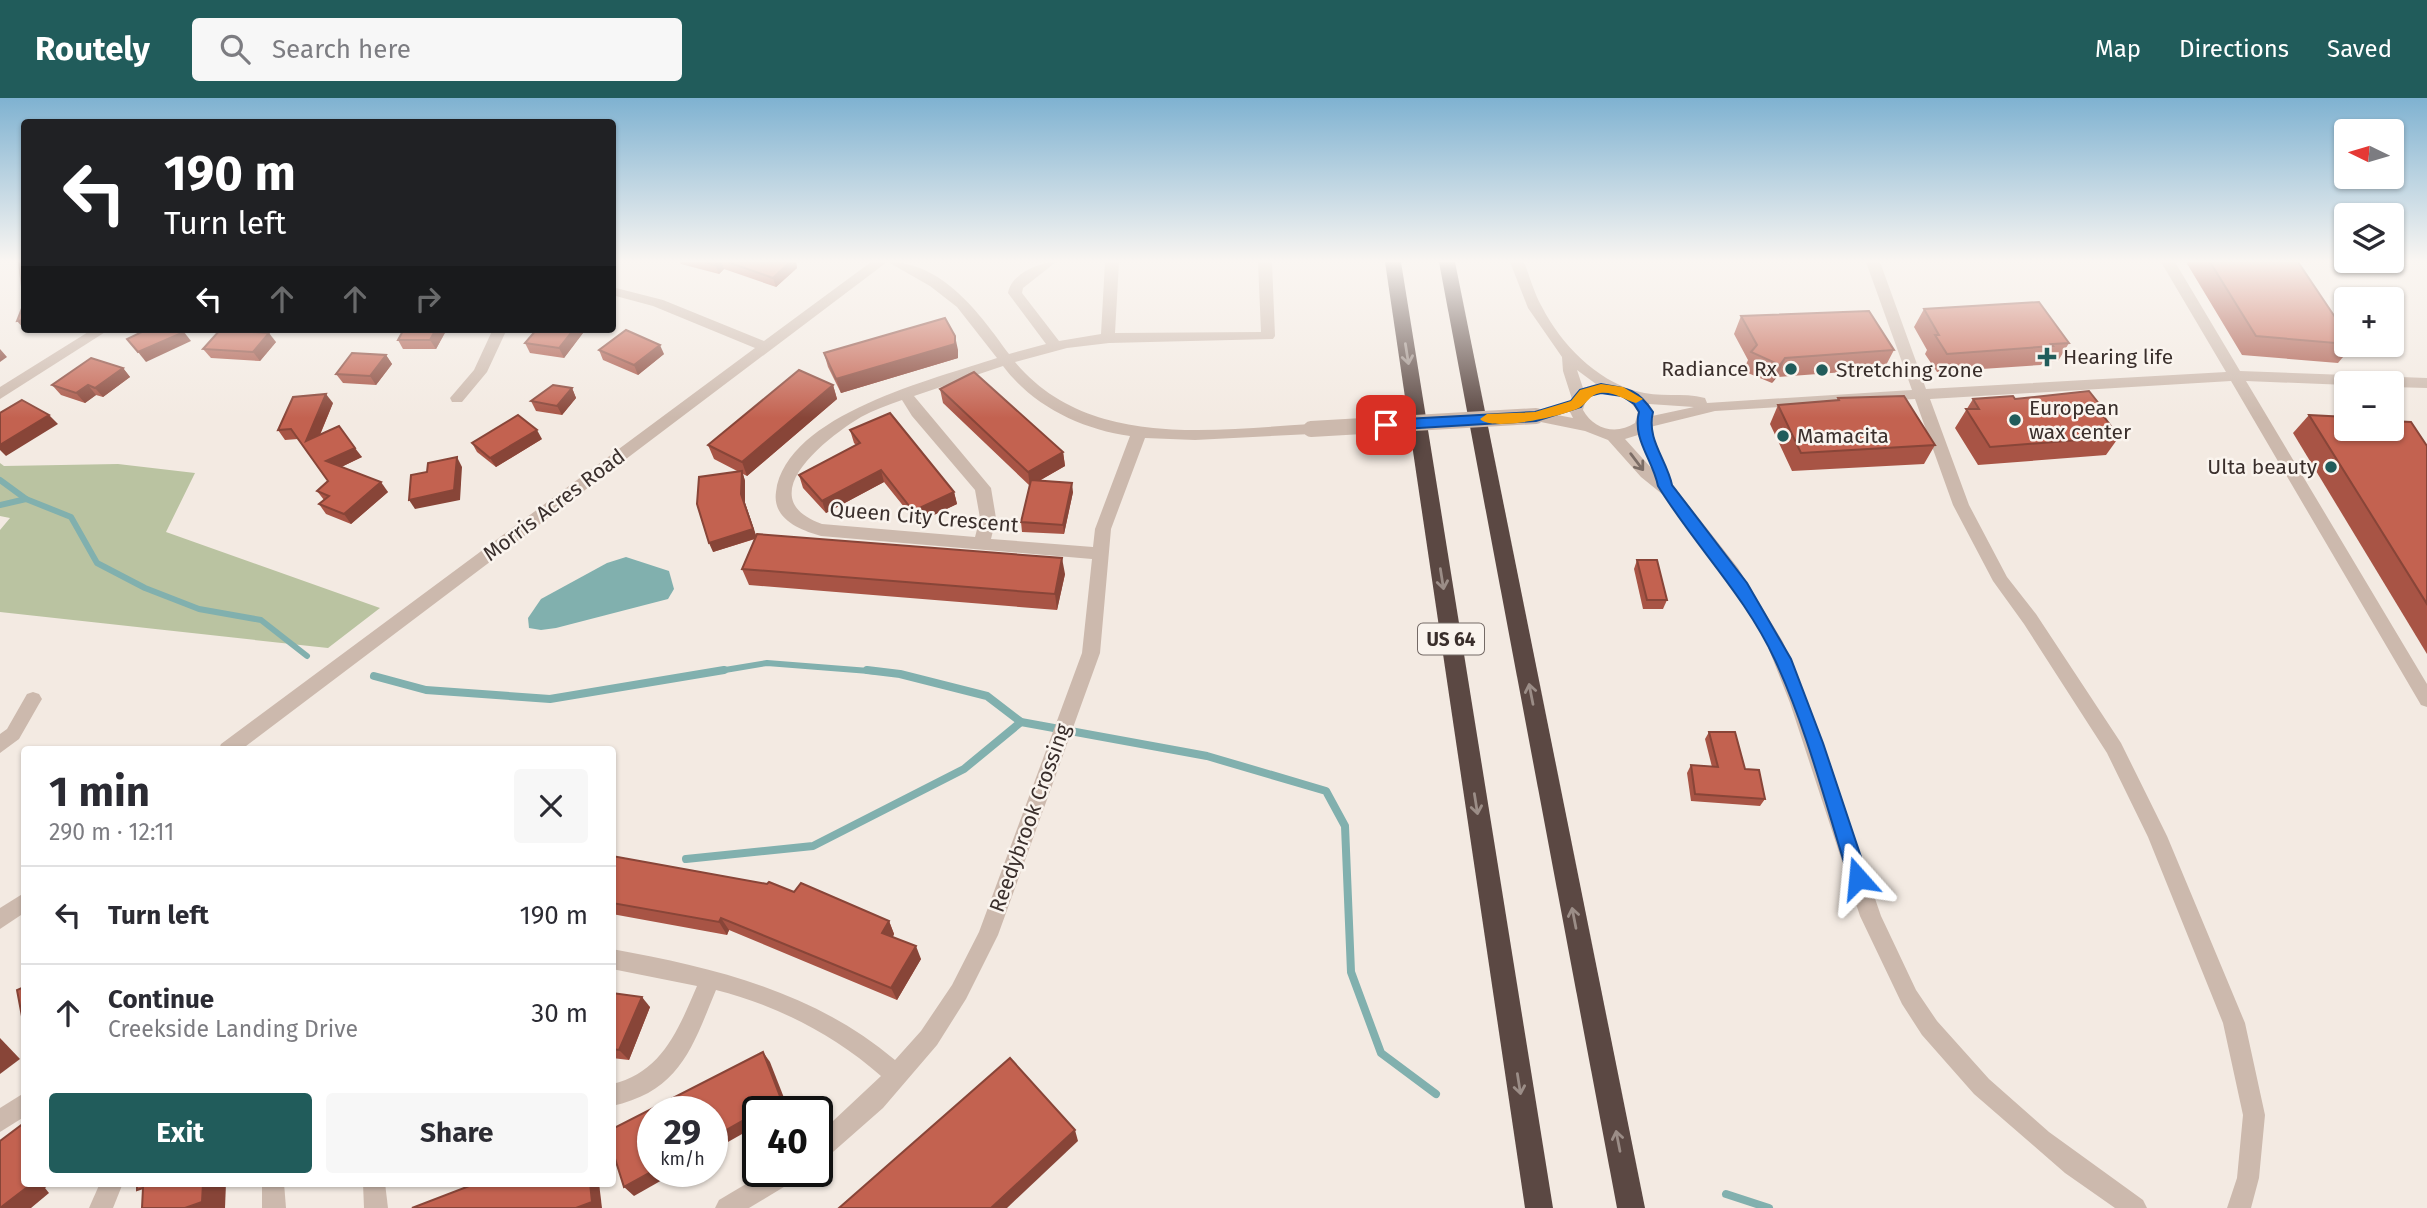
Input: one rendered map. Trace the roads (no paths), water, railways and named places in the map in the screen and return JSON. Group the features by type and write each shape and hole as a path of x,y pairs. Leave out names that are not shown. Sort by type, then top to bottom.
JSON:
{"highway":[{"name":"US 64","path":"1401,314 1538,1208"},
{"path":"1457,314 1630,1208"}],"street":[{"path":"685,314 764,346"},
{"name":"Morris Acres Road","path":"232,746 808,314"},
{"path":"972,314 1028,386 1047,401 1080,416 1139,433 1180,435 1536,416 1589,427 1612,435 1630,433 1671,415 1700,412 1713,406 2237,376 2427,383"},
{"path":"1031,314 1055,346"},
{"path":"1108,338 1109,314"},
{"name":"Queen City Crescent","path":"1099,554 821,530 794,519 783,503 787,478 804,453 865,409 1006,359 1055,346 1108,338 1268,336 1267,314"},
{"path":"1539,314 1569,357 1611,388 1633,396 1669,402 1698,401 1713,406"},
{"path":"1892,314 1961,505 2001,581 2030,620 2114,748 2157,836 2234,1023 2254,1115 2248,1178 2239,1208"},
{"path":"2199,314 2427,700"},
{"path":"0,394 97,333"},
{"path":"457,398 480,372 498,333"},
{"path":"1569,357 1578,401 1578,416 1589,427"},
{"path":"1536,416 1578,401 1592,390 1611,388"},
{"path":"906,394 917,412 983,488 988,518 981,545"},
{"path":"1633,396 1644,407 1646,418 1643,425 1650,450 1662,469 1665,486"},
{"name":"Reedybrook Crossing","path":"833,1137 867,1107 936,1028 988,935 1091,653 1103,529 1139,433"},
{"path":"1612,435 1645,472 1665,486 1742,587 1783,659 1863,891 1882,940 1910,998 1940,1040 2027,1129 2084,1175 2135,1208"},
{"path":"0,745 13,734 33,699"},
{"path":"0,920 21,904"},
{"path":"616,961 711,978 782,1000 820,1018 872,1052 895,1075"},
{"path":"616,1094 641,1087 665,1068 683,1039 711,978"},
{"path":"0,1121 21,1106"},
{"path":"101,1208 110,1187"},
{"path":"273,1187 274,1208"},
{"path":"374,1187 376,1208"},
{"path":"727,1208 762,1187"}],"water":[{"path":"626,557 669,571 674,589 668,599 556,628 529,628 528,618 541,599 607,563"}],"waterway":[{"path":"0,480 26,499"},
{"path":"0,505 26,499"},
{"path":"26,499 71,517 97,563 145,588 199,609 261,620 307,656"},
{"path":"713,672 767,663 882,672"},
{"path":"374,676 426,690 550,699 724,670"},
{"path":"867,670 900,674 987,696 1021,722"},
{"path":"686,859 813,846 964,769 1021,722"},
{"path":"1021,722 1207,756 1326,791 1345,826 1351,972 1381,1053 1436,1094"},
{"path":"1726,1194 1769,1208"}],"place":[{"name":"Hearing life","path":"2047,357"},
{"name":"Radiance Rx","path":"1791,369"},
{"name":"Stretching zone","path":"1822,370"},
{"name":"European wax center","path":"2015,420"},
{"name":"Mamacita","path":"1783,436"},
{"name":"Ulta beauty","path":"2331,467"}]}
